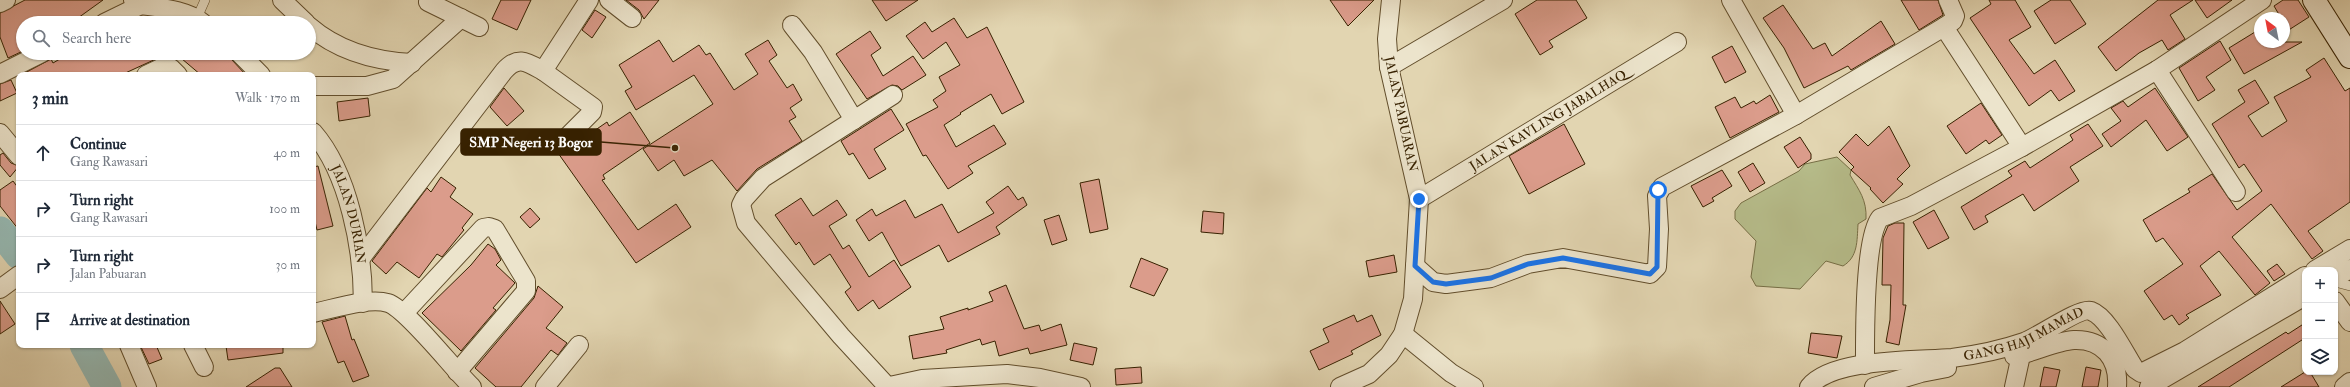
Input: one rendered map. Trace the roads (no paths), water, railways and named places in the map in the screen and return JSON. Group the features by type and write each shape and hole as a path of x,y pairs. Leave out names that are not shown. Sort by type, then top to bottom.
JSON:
{"main road":[{"path":"2314,0 2350,57"}],"street":[{"path":"0,3 6,0"},
{"path":"282,0 299,16"},
{"path":"543,71 589,0"},
{"path":"609,0 632,18"},
{"name":"JALAN PABUARAN","path":"1340,387 1369,374 1389,355 1403,334 1413,299 1419,199 1389,67 1387,39 1391,0"},
{"path":"1389,67 1503,0"},
{"path":"1731,0 1796,114"},
{"path":"1415,266 1433,282 1446,284 1491,278 1528,264 1563,258 1650,274 1657,267 1659,229 1657,196 1662,187 1796,114 1944,27 1955,16 1948,0"},
{"path":"1865,365 1865,306 1872,244 1878,220 1911,206 2022,147 2157,70 2262,0"},
{"path":"115,16 137,2 183,16"},
{"path":"428,2 479,27"},
{"path":"316,86 367,86 393,79 461,18"},
{"path":"792,25 813,52 854,120"},
{"path":"1944,27 2022,147"},
{"path":"316,32 321,37 363,56 385,62 412,63"},
{"name":"JALAN KAVLING JABALHAQ","path":"1419,199 1677,42"},
{"path":"0,74 28,60"},
{"path":"246,60 258,72"},
{"path":"361,258 510,64 522,61 543,71 593,107 592,112 568,136"},
{"path":"152,72 165,66 171,68 175,72"},
{"path":"2157,70 2236,192"},
{"path":"893,95 769,174 744,199 741,205 746,223 886,387 922,379 1007,374 1040,378 1081,387"},
{"path":"9,137 16,150"},
{"name":"JALAN DURIAN","path":"316,140 339,174 361,258 376,303"},
{"path":"404,313 486,227 495,229 526,282 526,291 457,372"},
{"path":"2320,267 2350,249"},
{"path":"2338,276 2350,269"},
{"name":"GANG HAJI MAMAD","path":"1809,387 1827,372 1865,365 1954,358 1998,350 2028,340 2081,310 2096,314 2107,324 2135,369 2141,372 2184,350 2302,278"},
{"path":"2149,387 2302,298"},
{"path":"316,313 376,303 404,313 472,387"},
{"path":"2336,303 2350,322"},
{"path":"1403,334 1451,373 1474,387"},
{"path":"1874,387 1920,380 2021,355 2073,340 2095,343 2105,348 2115,365 2117,387"},
{"path":"545,387 579,345"},
{"path":"129,348 146,387"},
{"path":"194,348 204,367"},
{"path":"2014,387 2021,355"},
{"path":"2344,387 2350,382"}],"lane":[{"path":"201,16 205,0"},
{"path":"2338,283 2350,286"}],"waterway":[{"path":"0,231 16,251"},
{"path":"86,348 107,387"}],"place":[{"name":"SMP Negeri 13 Bogor","path":"675,148"}]}
